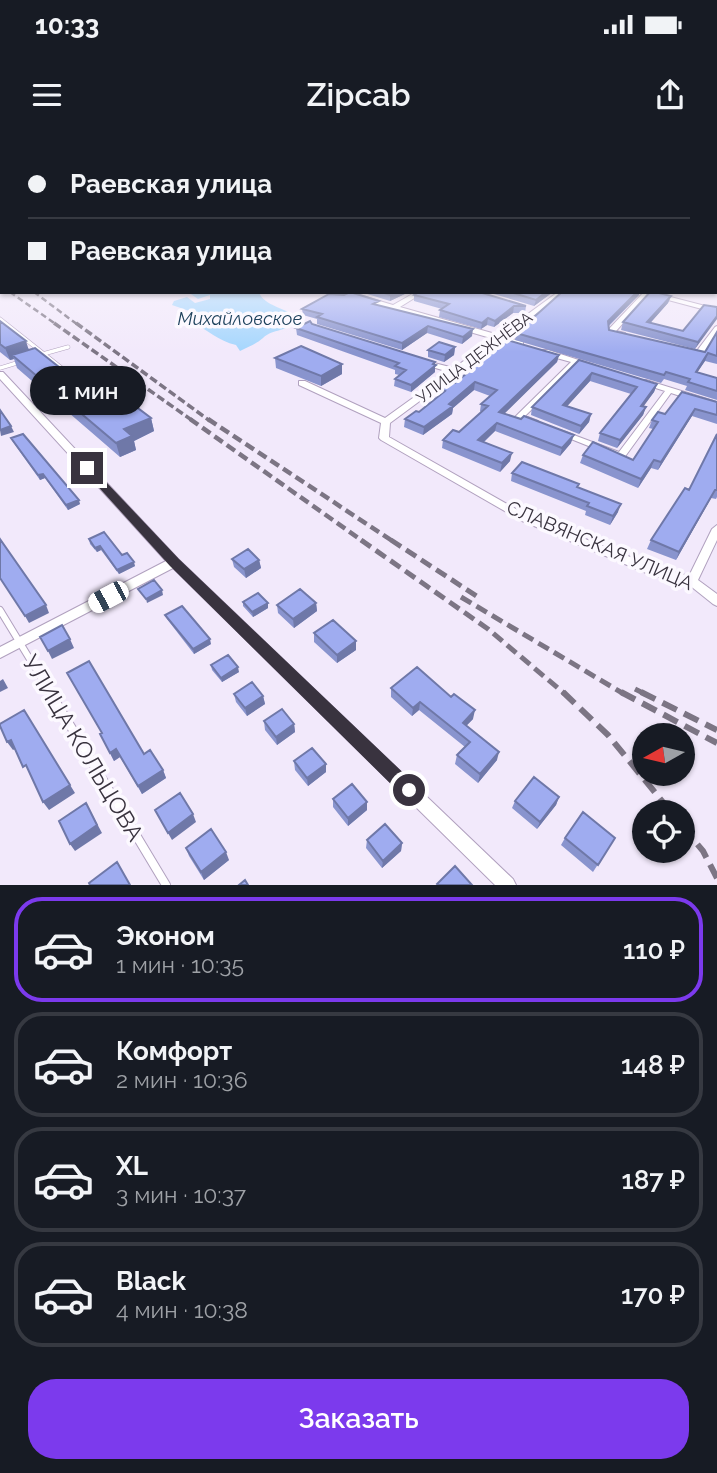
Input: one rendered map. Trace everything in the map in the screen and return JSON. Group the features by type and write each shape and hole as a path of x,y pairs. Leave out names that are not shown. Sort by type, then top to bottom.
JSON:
{"street":[{"path":"348,294 524,345"},
{"path":"393,307 417,294"},
{"name":"УЛИЦА ДЕЖНЁВА","path":"386,422 559,294"},
{"path":"636,338 611,332 644,294"},
{"path":"649,294 717,310"},
{"path":"525,308 536,311"},
{"path":"673,348 698,355 717,328"},
{"path":"537,349 599,368"},
{"path":"417,360 456,371"},
{"path":"576,360 519,417 621,456 670,389"},
{"path":"0,371 174,562 508,885"},
{"path":"635,378 717,405"},
{"path":"302,383 386,422"},
{"name":"СЛАВЯНСКАЯ УЛИЦА","path":"386,422 384,438 526,519 655,572 692,581 717,601"},
{"path":"692,581 717,529"},
{"path":"0,653 174,562"}],"lane":[{"path":"0,319 122,416"},
{"path":"33,358 68,347"},
{"path":"0,371 22,361"},
{"name":"УЛИЦА КОЛЬЦОВА","path":"0,610 166,885"}],"water":[{"name":"Михайловское","path":"191,294 260,294 266,301 298,319 240,351 236,345 218,338 192,322 198,314 172,305 174,301 187,297 195,303 210,299 210,295 198,299"}],"building":[{"path":"329,294 356,294 379,301 373,304 473,329 463,337 428,326 402,343 317,317 322,314 302,309"},
{"path":"486,294 526,306 514,306 495,321 488,318 482,323 440,310 449,304 414,295"},
{"path":"516,294 544,294 536,300"},
{"path":"560,294 635,294 608,321 609,330 705,352 717,332 717,356 708,353 696,372 717,378 717,391 666,372 664,375 516,333"},
{"path":"648,294 671,296 647,322 683,331 704,305 717,307 717,316 698,342 623,322"},
{"path":"0,321 26,341 5,348 0,344"},
{"path":"310,321 312,324 435,362 433,364 436,365 411,385 395,379 406,370 395,366 399,363 296,328"},
{"path":"507,340 559,355 499,412 521,419 524,416 574,435 562,448 497,423 478,440 512,453 502,463 443,440 453,430 459,432 488,406 481,404 497,390 475,382 449,404 453,406 424,427 405,419 416,411 419,412 445,391 441,389 451,382 455,383"},
{"path":"439,342 455,347 445,355 428,350"},
{"path":"301,346 342,364 321,376 275,358"},
{"path":"35,348 117,413 135,406 151,418 124,429 132,436 116,443 12,355"},
{"path":"579,360 657,384 641,406 646,407 620,440 600,433 637,387 592,373 563,405 591,414 581,426 532,407"},
{"path":"682,392 717,402 717,415 695,409 661,462 654,460 641,479 583,455 593,442 633,460 658,422 652,420 658,412 665,414"},
{"path":"0,410 11,426 0,430"},
{"path":"23,434 79,500 66,505 43,474 38,475 11,438"},
{"path":"717,434 717,490 679,552 651,540 685,488 689,490"},
{"path":"522,462 621,504 613,516 587,506 589,503 512,473"},
{"path":"104,532 122,555 127,553 134,562 117,570 100,546 95,548 89,539"},
{"path":"0,539 46,605 25,616 0,578"},
{"path":"248,549 259,560 244,569 232,559"},
{"path":"154,580 162,590 146,599 138,589"},
{"path":"300,589 316,603 293,619 277,605"},
{"path":"258,593 268,603 252,612 243,602"},
{"path":"182,606 210,639 193,649 165,615"},
{"path":"333,620 356,641 337,655 314,633"},
{"path":"62,625 70,639 48,651 40,637"},
{"path":"228,655 238,667 221,678 211,665"},
{"path":"89,661 144,754 150,750 163,770 138,786 116,749 110,753 100,734 102,733 67,673"},
{"path":"417,667 451,697 454,694 475,710 463,723 499,752 480,774 457,755 470,742 420,702 413,708 391,688"},
{"path":"252,682 263,696 245,708 234,694"},
{"path":"282,709 294,724 276,737 264,721"},
{"path":"24,710 70,785 43,802 26,765 23,767 11,740 7,742 0,726"},
{"path":"312,748 326,764 307,778 294,761"},
{"path":"534,777 559,797 540,822 515,801"},
{"path":"352,784 367,802 348,818 333,799"},
{"path":"180,793 193,814 168,833 155,810"},
{"path":"86,803 97,825 70,844 59,821"},
{"path":"583,812 615,838 598,865 565,838"},
{"path":"385,824 402,843 383,861 367,840"},
{"path":"211,829 226,852 201,872 186,848"},
{"path":"117,862 130,885 90,885 89,883"},
{"path":"455,866 472,885 438,885 437,884"}],"railway":[{"path":"13,294 57,325"},
{"path":"37,294 78,325"},
{"path":"54,323 193,421"},
{"path":"76,323 210,421"},
{"path":"190,419 364,542"},
{"path":"208,419 394,542"},
{"path":"361,540 488,629 565,694"},
{"path":"391,540 478,597"},
{"path":"461,597 624,694"},
{"path":"635,689 717,730"},
{"path":"563,692 608,735 661,800"},
{"path":"621,692 717,743"},
{"path":"695,841 717,878"}],"route":[{"path":"87,468 174,562 409,790"}]}
